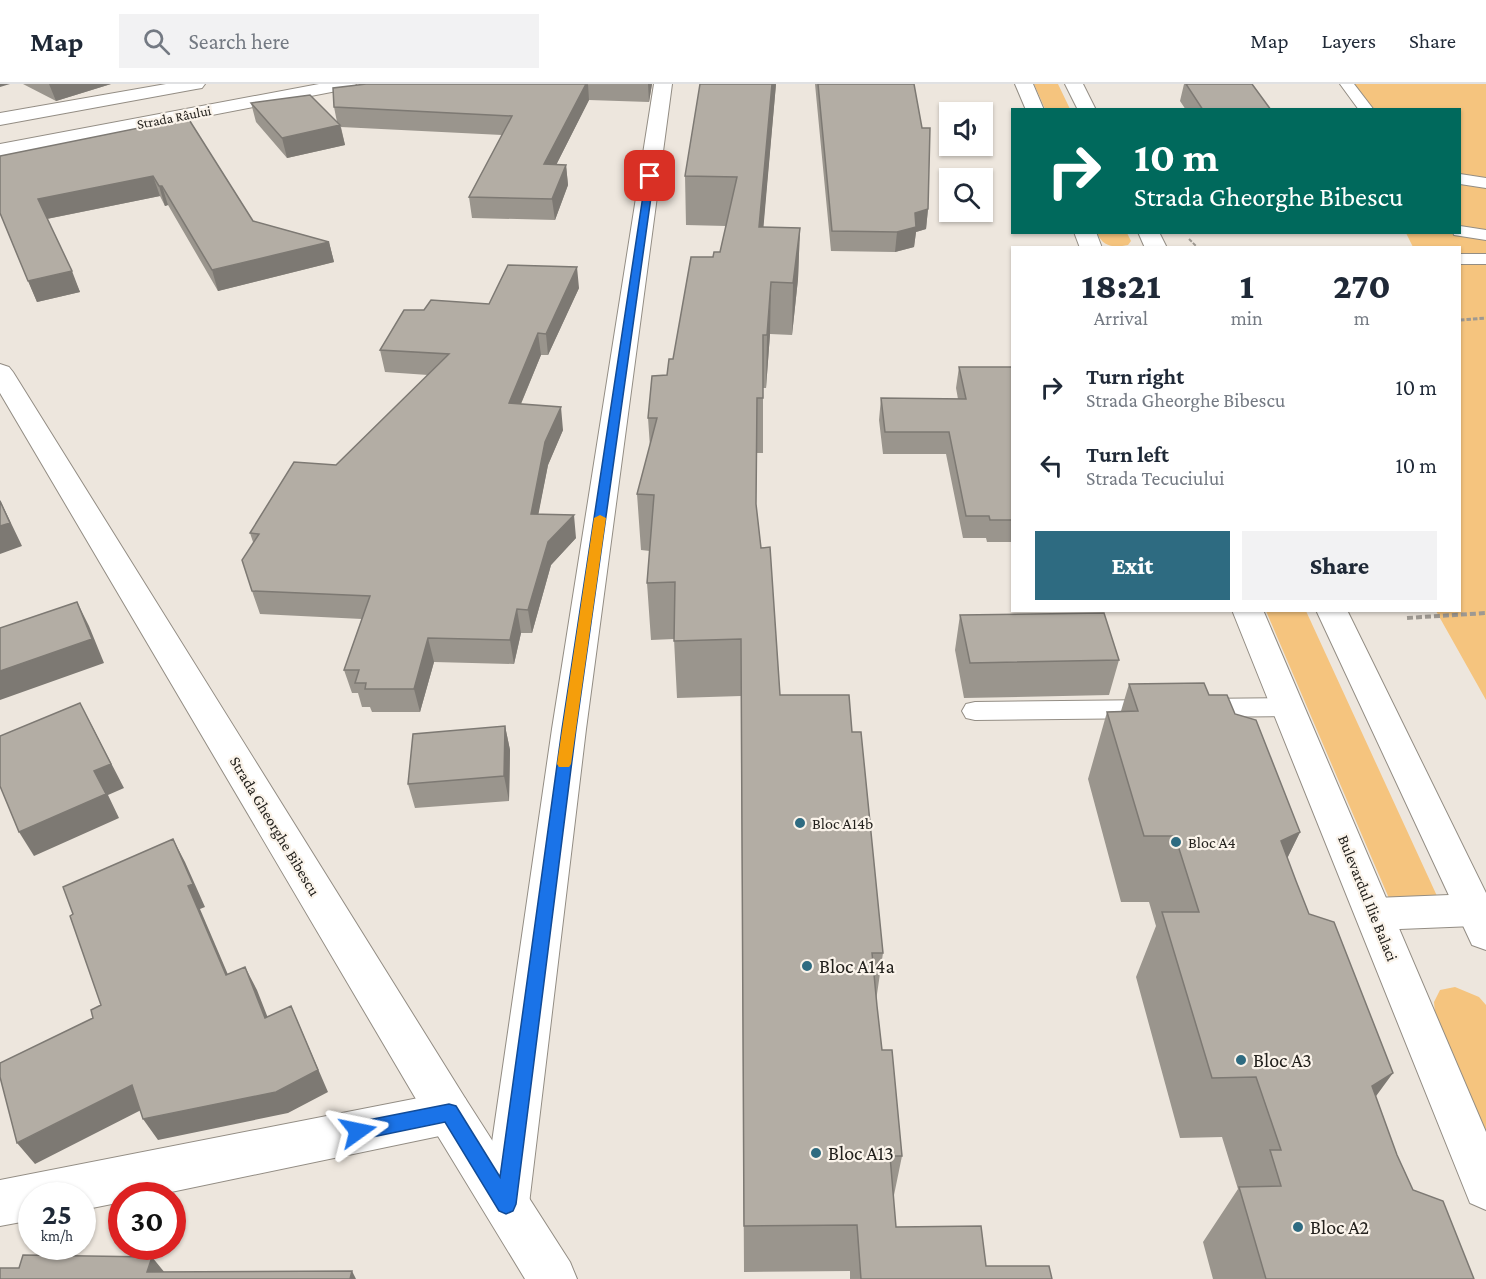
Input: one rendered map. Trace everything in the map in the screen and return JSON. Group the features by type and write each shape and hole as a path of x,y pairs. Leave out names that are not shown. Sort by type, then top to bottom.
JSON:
{"street":[{"name":"Strada Râului","path":"0,120 196,84"},
{"name":"Strada Râului","path":"0,150 347,84"},
{"path":"506,1204 569,729 663,84"},
{"path":"1024,84 1034,108"},
{"path":"1074,84 1085,108"},
{"name":"Strada Gheorghe Bibescu","path":"0,372 449,1113 553,1279"},
{"name":"Bulevardul Ilie Balaci","path":"1248,612 1375,914 1486,1187"},
{"path":"1332,612 1480,922 1375,914"},
{"path":"96,1184 449,1113"},
{"path":"0,1203 18,1200"}],"lane":[{"path":"1347,84 1365,108"},
{"path":"1461,178 1486,183"},
{"path":"1461,231 1486,235"},
{"path":"1461,259 1486,259"},
{"path":"975,711 1289,707"}],"path":[{"path":"1461,320 1486,318"},
{"path":"1407,618 1486,613"}],"shaded area":[{"path":"1034,84 1058,84 1070,108 1045,108"},
{"path":"1340,84 1486,84 1486,700 1437,612 1461,612 1461,246 1412,246 1406,234 1461,234 1461,108 1359,108"},
{"path":"1097,234 1128,234 1131,241 1128,245 1118,246 1106,244"},
{"path":"1266,612 1306,612 1437,896 1391,903"},
{"path":"1455,987 1479,997 1486,1005 1486,1140 1436,1024 1434,1002 1440,990"}],"building":[{"path":"366,84 586,84 544,164 566,165 552,199 469,197 512,116 334,107 333,88"},
{"path":"700,84 772,84 759,227 800,228 793,283 771,282 767,335 763,335 763,398 757,398 756,504 761,548 770,547 780,695 849,695 852,732 861,732 883,953 872,953 877,1006 882,1050 892,1050 902,1156 890,1156 896,1227 981,1226 986,1266 1049,1266 1052,1279 861,1279 857,1225 744,1226 741,639 674,641 675,582 647,583 654,495 637,494 657,418 648,418 652,376 667,375 669,359 673,359 691,257 713,257 714,252 720,252 737,177 685,176"},
{"path":"818,84 914,84 922,128 930,128 928,209 915,213 916,227 897,232 832,231"},
{"path":"1186,84 1252,84 1270,108 1202,108"},
{"path":"310,95 340,125 282,138 251,103"},
{"path":"188,118 253,221 329,242 212,270 162,186 159,186 153,176 38,199 72,271 28,281 0,213 0,156"},
{"path":"508,265 577,267 546,334 538,333 509,403 561,407 545,442 531,514 574,515 548,542 528,610 517,609 510,640 428,638 414,689 365,689 366,683 355,683 359,670 344,670 370,596 252,591 242,560 259,534 250,533 294,462 336,465 449,354 380,350 404,310 424,310 431,300 489,304"},
{"path":"959,367 1011,367 1011,520 990,520 989,516 966,516 949,432 885,432 881,398 966,399"},
{"path":"0,501 10,523 0,526"},
{"path":"77,602 92,639 0,671 0,628"},
{"path":"1104,613 1119,660 970,663 960,615"},
{"path":"1204,683 1209,695 1227,695 1235,714 1256,720 1300,832 1281,841 1296,881 1309,914 1334,922 1393,1073 1372,1086 1397,1155 1413,1190 1443,1201 1474,1279 1266,1279 1239,1187 1281,1186 1270,1150 1281,1150 1256,1077 1212,1078 1162,912 1199,912 1175,836 1144,836 1107,712 1138,711 1129,684"},
{"path":"80,703 111,764 94,771 106,794 19,832 0,786 0,736"},
{"path":"505,726 504,776 408,784 413,734"},
{"path":"173,839 193,884 188,886 226,975 245,967 265,1018 291,1006 318,1070 276,1092 143,1119 132,1085 17,1143 0,1077 0,1063 93,1018 91,1010 101,1005 70,916 73,914 63,887"},
{"path":"96,1256 108,1256 108,1260 151,1260 147,1272 352,1271 350,1279 0,1279 0,1268 19,1268 21,1260 96,1260"}],"slow traffic":[{"path":"564,764 600,518"}],"place":[{"name":"Bloc A14b","path":"800,823"},
{"name":"Bloc A4","path":"1176,842"},
{"name":"Bloc A14a","path":"807,966"},
{"name":"Bloc A3","path":"1241,1060"},
{"name":"Bloc A13","path":"816,1153"},
{"name":"Bloc A2","path":"1298,1227"}],"route":[{"path":"358,1131 449,1113 506,1204 569,729 650,176"}]}
